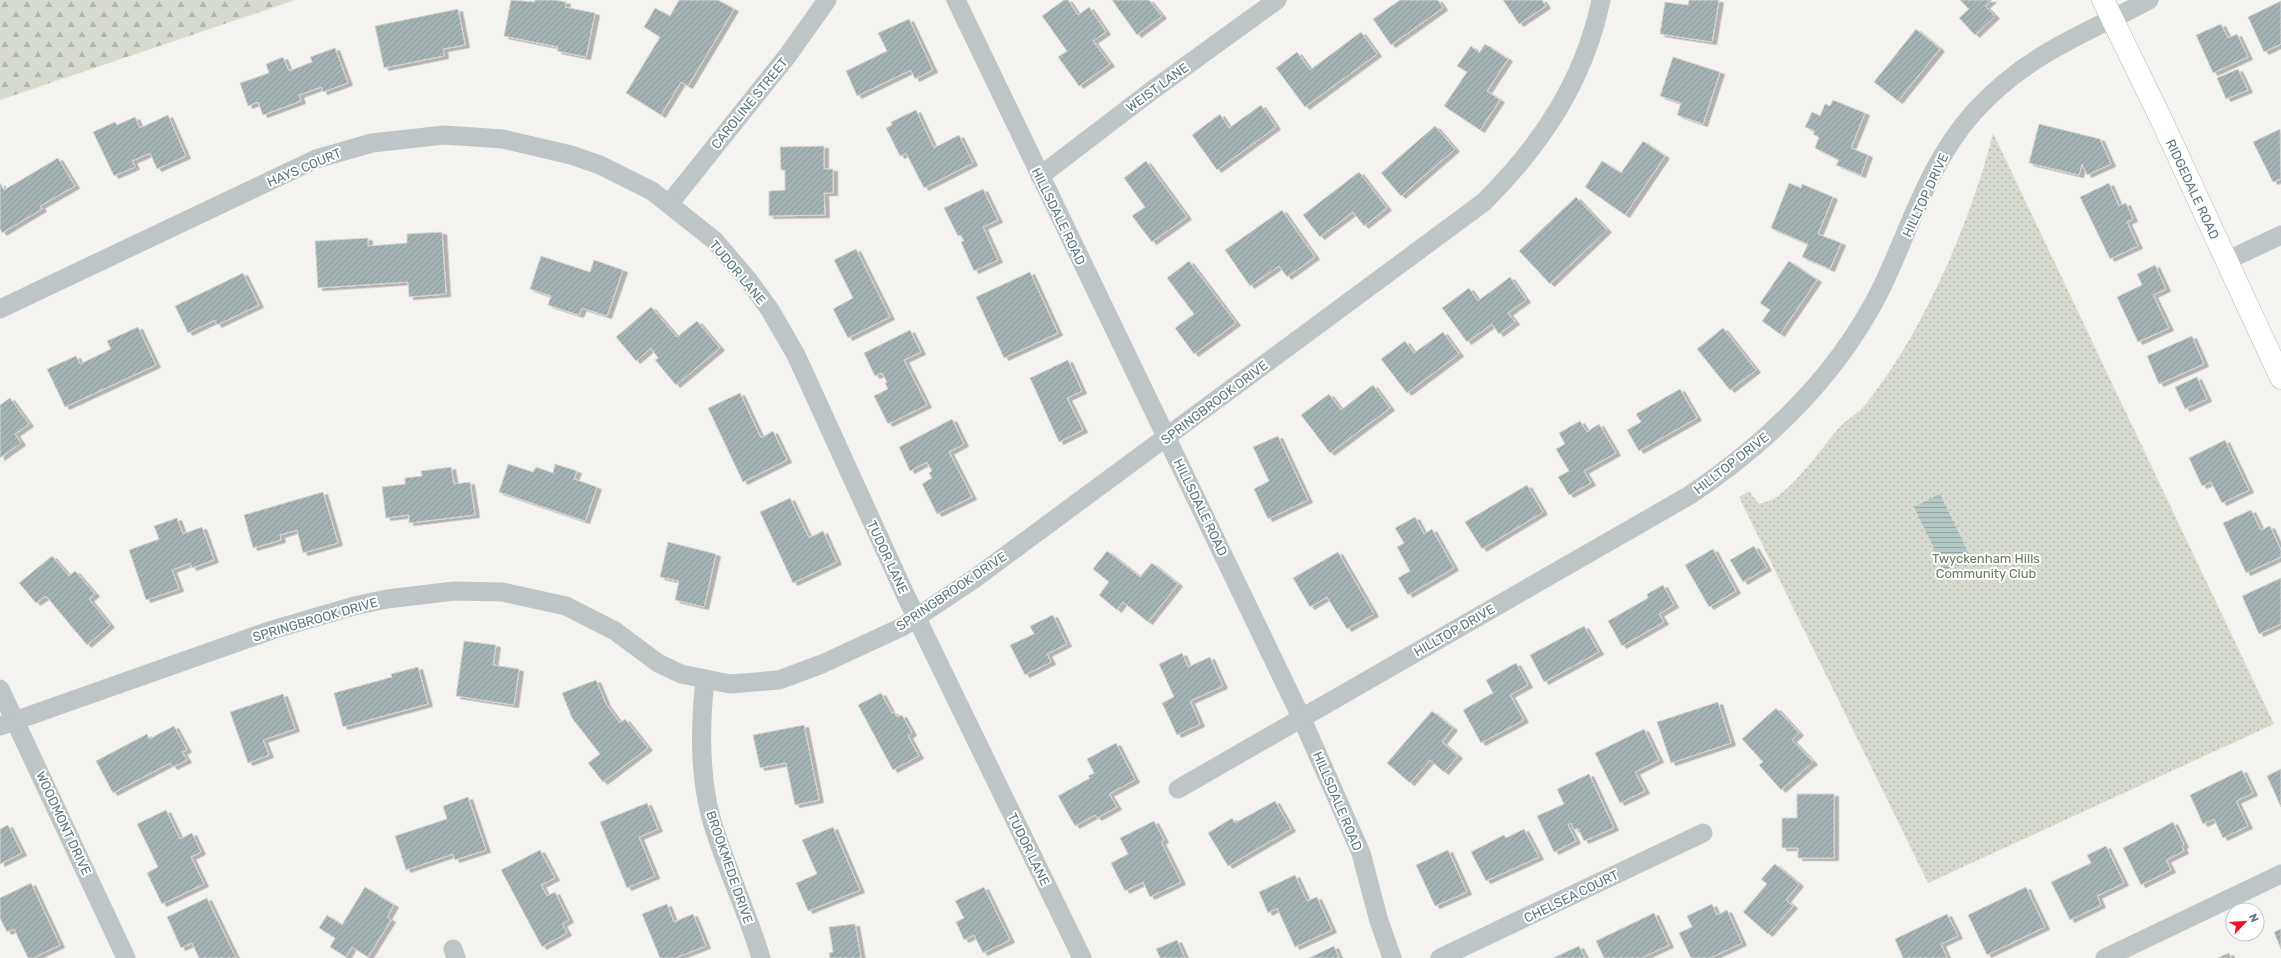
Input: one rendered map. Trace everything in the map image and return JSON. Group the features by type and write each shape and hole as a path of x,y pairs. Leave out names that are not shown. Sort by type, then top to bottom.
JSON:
{"street":[{"name":"CAROLINE STREET","path":"669,204 788,55 827,0"},
{"name":"HILLSDALE ROAD","path":"956,0 1302,719 1361,853 1379,921 1392,958"},
{"name":"WEIST LANE","path":"1040,176 1150,92 1277,0"},
{"name":"SPRINGBROOK DRIVE","path":"8,724 272,630 354,606 387,599 454,591 502,592 566,606 614,631 658,663 682,674 705,680 730,684 778,680 822,664 902,627 974,579 1442,235 1484,202 1510,176 1537,143 1559,110 1577,74 1601,0"},
{"name":"RIDGEDALE ROAD","path":"2103,0 2281,378"},
{"name":"HILLTOP DRIVE","path":"1178,789 1690,495 1723,473 1755,447 1814,389 1840,357 1858,330 1898,252 1932,173 1950,142 1973,113 1999,86 2025,65 2083,31 2112,19 2149,0"},
{"name":"HAYS COURT","path":"0,309 316,159 379,141 444,135 472,135 544,147 600,165 638,183 669,204"},
{"name":"TUDOR LANE","path":"669,204 714,240 749,281 770,310 796,355 917,618 1082,958"},
{"path":"2226,261 2281,235"},
{"name":"BROOKMEDE DRIVE","path":"705,680 700,746 711,818 761,958"},
{"name":"WOODMONT DRIVE","path":"0,689 8,724 126,958"},
{"name":"CHELSEA COURT","path":"1440,958 1703,833"},
{"path":"2105,958 2281,874"}],"green space":[{"path":"0,0 295,0 0,100"},
{"name":"Twyckenham Hills Community Club","path":"1993,133 2274,724 1928,883 1739,497 1749,491 1759,504 1778,496 1802,473 1840,426 1863,408 1887,375 1907,344 1943,275 1972,203"}],"shaded area":[{"path":"1940,494 1971,558 1945,571 1914,507"}],"building":[{"path":"511,0 535,2 535,0 555,0 566,2 565,7 595,13 586,57 557,51 558,47 504,36"},
{"path":"679,0 718,0 734,9 688,86 681,82 661,115 626,93 660,37 644,27 655,8 670,16"},
{"path":"1064,0 1068,0 1078,15 1089,7 1106,32 1093,41 1110,64 1079,86 1058,57 1067,51 1042,16"},
{"path":"1112,0 1149,0 1162,16 1137,35"},
{"path":"1400,0 1438,0 1443,8 1391,45 1373,19"},
{"path":"1503,0 1542,0 1546,6 1519,24"},
{"path":"1689,0 1719,0 1712,42 1660,34 1665,2 1688,5"},
{"path":"1960,0 1992,0 1985,6 1995,16 1975,35 1959,18 1969,9"},
{"path":"2281,1 2281,44 2264,52 2248,17"},
{"path":"458,9 465,45 443,49 444,56 384,68 375,26"},
{"path":"909,19 933,70 915,79 911,70 857,96 846,71 887,51 878,33"},
{"path":"2221,24 2228,38 2237,34 2248,57 2213,73 2196,35"},
{"path":"1916,29 1940,49 1898,101 1874,82"},
{"path":"1361,32 1377,54 1305,107 1276,68 1297,52 1310,70"},
{"path":"1485,44 1508,59 1487,91 1500,100 1480,130 1444,106 1467,72 1457,66 1471,46 1479,53"},
{"path":"335,48 348,83 323,92 321,87 299,95 301,101 263,115 258,102 248,106 240,83 269,73 266,64 283,57 289,71 312,62 310,57"},
{"path":"1673,57 1720,72 1703,124 1677,115 1681,103 1660,96"},
{"path":"2238,69 2248,90 2226,99 2217,78"},
{"path":"1833,100 1865,113 1851,148 1868,155 1861,175 1836,165 1839,160 1815,148 1819,137 1813,134 1815,131 1805,127 1812,112 1820,116 1825,104 1830,106"},
{"path":"1261,105 1276,127 1217,170 1192,135 1220,114 1229,128"},
{"path":"916,110 934,148 959,135 973,163 924,188 906,153 900,156 886,128 892,125 891,122"},
{"path":"168,115 186,156 157,169 150,153 132,161 135,167 114,176 93,132 115,122 117,125 135,117 140,128"},
{"path":"2039,124 2100,139 2111,164 2087,175 2082,164 2079,175 2029,163"},
{"path":"1435,126 1455,149 1401,196 1381,173"},
{"path":"2280,129 2281,179 2273,182 2253,142"},
{"path":"1643,141 1665,156 1625,215 1585,187 1602,161 1621,173"},
{"path":"824,146 824,169 833,169 833,193 824,193 825,215 769,216 769,191 785,190 785,170 781,170 780,147"},
{"path":"58,158 75,186 40,206 42,209 2,233 0,229 0,183 4,190"},
{"path":"1146,161 1187,217 1152,242 1132,216 1145,207 1124,178"},
{"path":"1359,172 1387,208 1364,226 1353,212 1320,237 1303,215"},
{"path":"1789,183 1801,188 1802,184 1833,197 1818,234 1841,243 1830,269 1802,257 1808,244 1771,228"},
{"path":"2109,183 2119,206 2126,203 2133,219 2127,222 2138,246 2110,259 2080,197"},
{"path":"983,189 998,220 983,227 998,260 974,271 961,242 964,241 961,235 958,236 944,208"},
{"path":"1576,197 1607,230 1550,284 1519,251"},
{"path":"1282,210 1315,257 1287,277 1279,266 1250,286 1225,250"},
{"path":"442,232 446,294 409,297 408,282 318,288 315,241 368,238 368,246 407,243 407,234"},
{"path":"856,249 890,317 848,338 833,309 853,298 834,260"},
{"path":"541,256 590,272 594,260 623,270 607,316 582,308 579,315 548,305 551,296 530,289"},
{"path":"1189,261 1236,323 1194,354 1175,328 1194,314 1167,278"},
{"path":"1789,261 1817,280 1780,334 1762,321 1770,310 1760,303"},
{"path":"2155,265 2166,289 2153,295 2169,328 2138,342 2117,297 2142,285 2137,274"},
{"path":"1030,272 1058,333 1004,358 976,297"},
{"path":"243,273 259,305 217,325 215,320 188,333 175,306"},
{"path":"1510,277 1526,300 1508,313 1515,322 1499,334 1492,324 1467,342 1442,308 1469,288 1478,301"},
{"path":"651,307 677,337 697,321 720,348 676,385 655,360 658,358 651,348 636,361 616,337"},
{"path":"138,327 156,365 65,407 47,369 76,356 80,364 111,349 107,341"},
{"path":"1723,328 1756,370 1730,390 1697,349"},
{"path":"910,330 921,352 904,360 927,405 888,424 874,396 888,389 885,383 887,382 882,373 875,376 864,353"},
{"path":"1443,332 1459,354 1407,393 1381,359 1405,341 1414,353"},
{"path":"2192,336 2204,364 2159,384 2147,356"},
{"path":"1068,360 1082,391 1067,398 1083,430 1059,442 1030,378"},
{"path":"2197,377 2207,399 2185,409 2175,387"},
{"path":"1373,385 1390,408 1330,453 1301,415 1329,394 1341,410"},
{"path":"1680,389 1697,418 1639,451 1627,430 1641,422 1636,414"},
{"path":"740,393 761,438 773,431 787,460 743,482 708,408"},
{"path":"10,398 29,424 15,434 21,443 0,458 0,405"},
{"path":"952,419 964,444 949,452 972,497 937,514 922,484 932,478 929,473 932,471 927,462 910,471 899,447"},
{"path":"1580,421 1587,432 1599,424 1616,453 1584,471 1591,483 1569,495 1558,477 1569,471 1556,449 1565,444 1559,433"},
{"path":"1278,436 1308,500 1268,519 1254,489 1269,481 1253,447"},
{"path":"2225,440 2249,490 2222,503 2211,482 2202,486 2189,458"},
{"path":"508,464 533,472 536,467 553,473 555,464 577,471 574,479 597,487 585,521 499,492"},
{"path":"451,467 454,484 470,482 475,515 409,523 409,515 386,518 382,487 405,484 405,478 422,476 421,471"},
{"path":"1527,485 1543,512 1482,549 1465,522"},
{"path":"323,492 338,543 303,553 297,530 280,535 281,540 253,548 244,515"},
{"path":"790,498 809,538 823,531 837,562 793,583 760,512"},
{"path":"2251,510 2261,530 2270,526 2281,550 2281,557 2246,573 2223,523"},
{"path":"1415,517 1424,534 1432,529 1454,568 1408,595 1398,578 1410,571 1397,547 1404,543 1395,528"},
{"path":"177,518 183,534 202,527 214,560 192,568 190,563 172,570 179,589 146,600 129,550 159,539 154,526"},
{"path":"668,542 716,554 704,607 675,600 679,581 660,577"},
{"path":"1754,546 1767,568 1743,582 1730,560"},
{"path":"1713,549 1736,591 1709,607 1685,565"},
{"path":"1107,551 1140,577 1152,563 1178,584 1148,622 1123,602 1117,610 1099,595 1109,582 1093,569"},
{"path":"1338,552 1374,614 1347,629 1327,597 1310,607 1293,578"},
{"path":"52,556 69,576 75,571 95,594 89,599 110,625 87,645 46,596 36,603 19,583"},
{"path":"2281,578 2281,624 2259,634 2242,596"},
{"path":"1663,585 1674,605 1659,614 1664,622 1622,646 1608,621 1648,598 1647,594"},
{"path":"1053,615 1067,644 1047,654 1051,662 1025,675 1010,645 1034,634 1030,626"},
{"path":"1584,626 1599,652 1544,682 1530,655"},
{"path":"464,641 496,645 493,665 519,669 514,705 456,696"},
{"path":"1182,653 1188,667 1210,657 1223,686 1190,701 1200,724 1177,735 1162,703 1174,697 1159,664"},
{"path":"1516,663 1528,685 1510,695 1524,720 1481,743 1463,710 1493,693 1486,680"},
{"path":"418,667 428,704 343,727 334,693 392,677 391,674"},
{"path":"596,680 606,704 620,723 625,719 648,748 603,782 588,763 600,754 572,718 562,693"},
{"path":"881,693 892,713 894,712 897,717 902,715 912,733 908,736 919,756 893,770 858,705"},
{"path":"283,694 295,729 263,740 269,755 248,763 230,712"},
{"path":"1718,702 1731,743 1671,763 1657,722"},
{"path":"1776,708 1799,733 1792,740 1813,762 1781,790 1759,765 1763,762 1742,739"},
{"path":"1432,711 1453,728 1442,742 1458,756 1444,772 1430,760 1410,783 1387,763"},
{"path":"804,725 819,800 795,805 786,763 760,768 753,735"},
{"path":"174,726 187,750 182,752 187,760 173,767 170,763 113,793 96,761 147,734 149,739"},
{"path":"1644,729 1659,760 1635,772 1645,791 1620,803 1595,753"},
{"path":"1116,743 1135,780 1109,794 1117,807 1097,818 1095,815 1075,826 1058,796 1090,778 1088,776 1094,773 1087,759"},
{"path":"2281,769 2281,807 2267,776"},
{"path":"2242,770 2253,793 2236,801 2248,826 2223,838 2214,819 2203,824 2190,795"},
{"path":"1589,774 1614,828 1584,841 1578,828 1574,830 1571,823 1568,825 1576,841 1554,852 1537,816 1564,804 1557,789"},
{"path":"1797,794 1834,794 1834,858 1798,858 1798,848 1782,848 1782,818 1797,818"},
{"path":"468,797 486,850 455,860 453,854 406,870 395,836 447,819 443,806"},
{"path":"1275,801 1291,829 1228,866 1208,833 1232,818 1235,823"},
{"path":"647,803 658,829 639,837 655,876 627,888 600,822"},
{"path":"166,810 180,839 192,833 201,852 191,857 204,884 162,904 147,873 158,867 137,824"},
{"path":"1154,821 1164,840 1161,842 1181,882 1150,897 1143,882 1125,891 1111,863 1128,854 1120,838"},
{"path":"2173,822 2184,845 2182,847 2184,851 2166,860 2171,870 2141,885 2123,848"},
{"path":"8,825 22,853 0,864 0,829"},
{"path":"833,827 860,890 808,911 796,883 817,874 802,840"},
{"path":"1524,829 1539,857 1486,881 1471,852 1504,835 1506,838"},
{"path":"2106,846 2124,883 2097,896 2101,905 2070,920 2051,882 2091,863 2087,855"},
{"path":"540,850 555,878 541,885 547,896 555,892 569,920 562,924 567,933 542,947 501,870"},
{"path":"1448,850 1467,892 1435,906 1416,865"},
{"path":"1775,864 1799,884 1786,900 1793,906 1768,934 1743,912 1767,884 1761,879"},
{"path":"1295,875 1307,901 1317,897 1332,930 1295,947 1277,908 1268,913 1259,892"},
{"path":"31,883 60,945 33,958 28,958 14,929 7,932 0,918 0,898"},
{"path":"365,887 394,905 387,917 391,920 368,957 352,947 346,957 330,947 335,938 319,928 327,915 342,925"},
{"path":"984,887 1010,940 983,953 974,935 964,940 956,922 964,918 955,901"},
{"path":"2026,887 2045,927 1987,955 1968,915"},
{"path":"207,898 236,958 199,958 192,943 181,948 167,917"},
{"path":"667,904 674,922 693,914 706,946 675,958 660,958 642,914"},
{"path":"1712,904 1717,915 1727,910 1742,943 1710,958 1691,958 1679,933 1692,927 1687,916"},
{"path":"1654,913 1669,945 1641,958 1604,958 1596,941"},
{"path":"1947,914 1958,936 1941,944 1947,958 1903,958 1895,939"},
{"path":"855,924 861,958 830,958 829,953 833,952 829,927"},
{"path":"2281,929 2281,949 2274,932"},
{"path":"1177,940 1185,958 1160,958 1156,949"},
{"path":"1334,946 1339,958 1309,958"},
{"path":"1579,946 1585,958 1553,958"},
{"path":"2229,953 2231,958 2218,958"}]}
